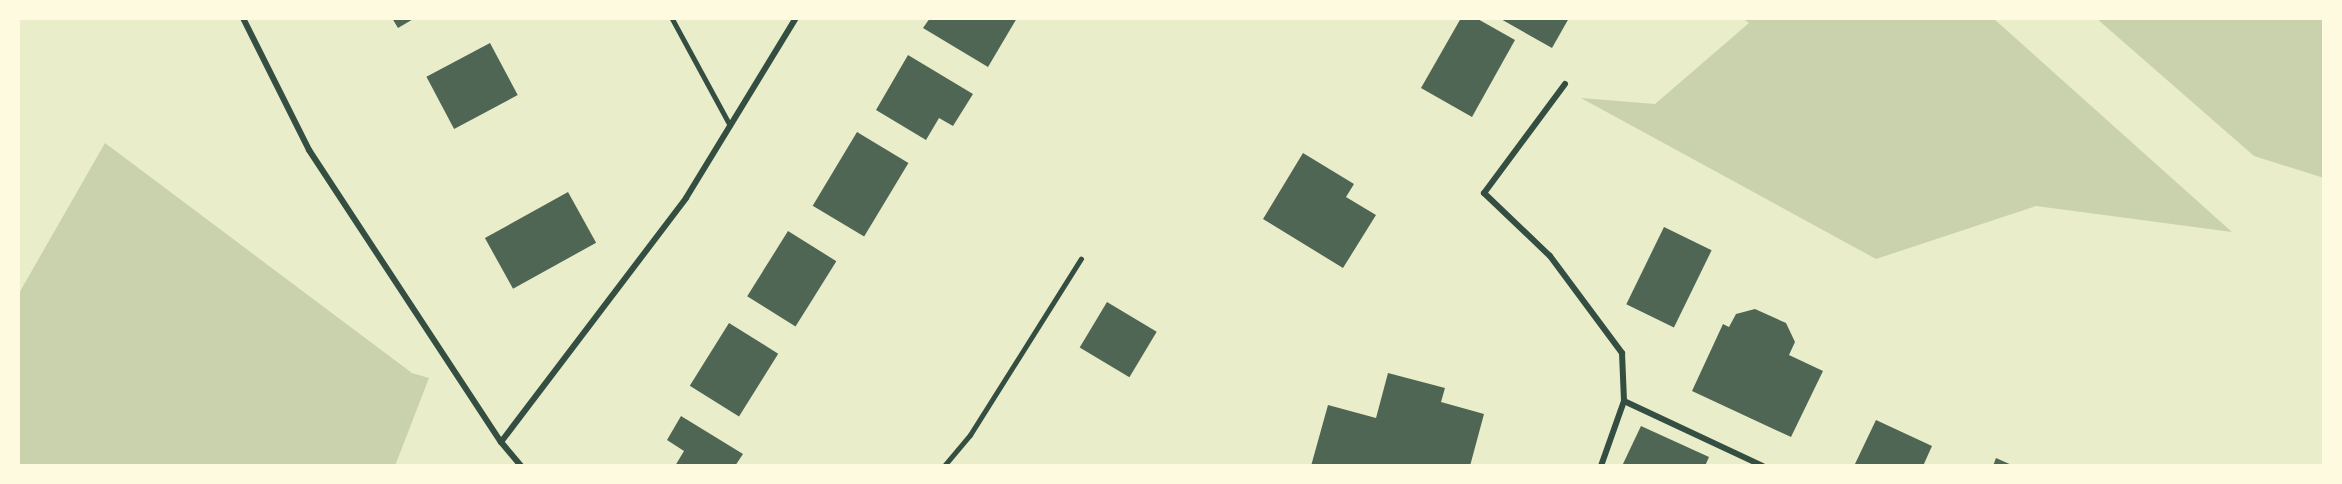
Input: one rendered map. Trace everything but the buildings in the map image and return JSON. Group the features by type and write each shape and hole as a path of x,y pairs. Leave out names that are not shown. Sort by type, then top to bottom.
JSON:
{"street":[{"path":"243,18 309,150 501,442 521,466"},
{"path":"501,442 686,198 796,18"},
{"path":"1565,84 1484,193 1550,256 1622,353 1624,401 1601,466"},
{"path":"1624,401 1763,466"}],"lane":[{"path":"672,18 730,125"},
{"path":"944,466 969,435 1081,259"}],"green space":[{"path":"1742,18 1993,18 2232,232 2036,206 1876,259 1581,98 1655,104 1749,23"},
{"path":"2096,18 2324,18 2324,178 2254,156"},
{"path":"105,143 412,373 429,378 395,466 18,466 18,295"}]}
